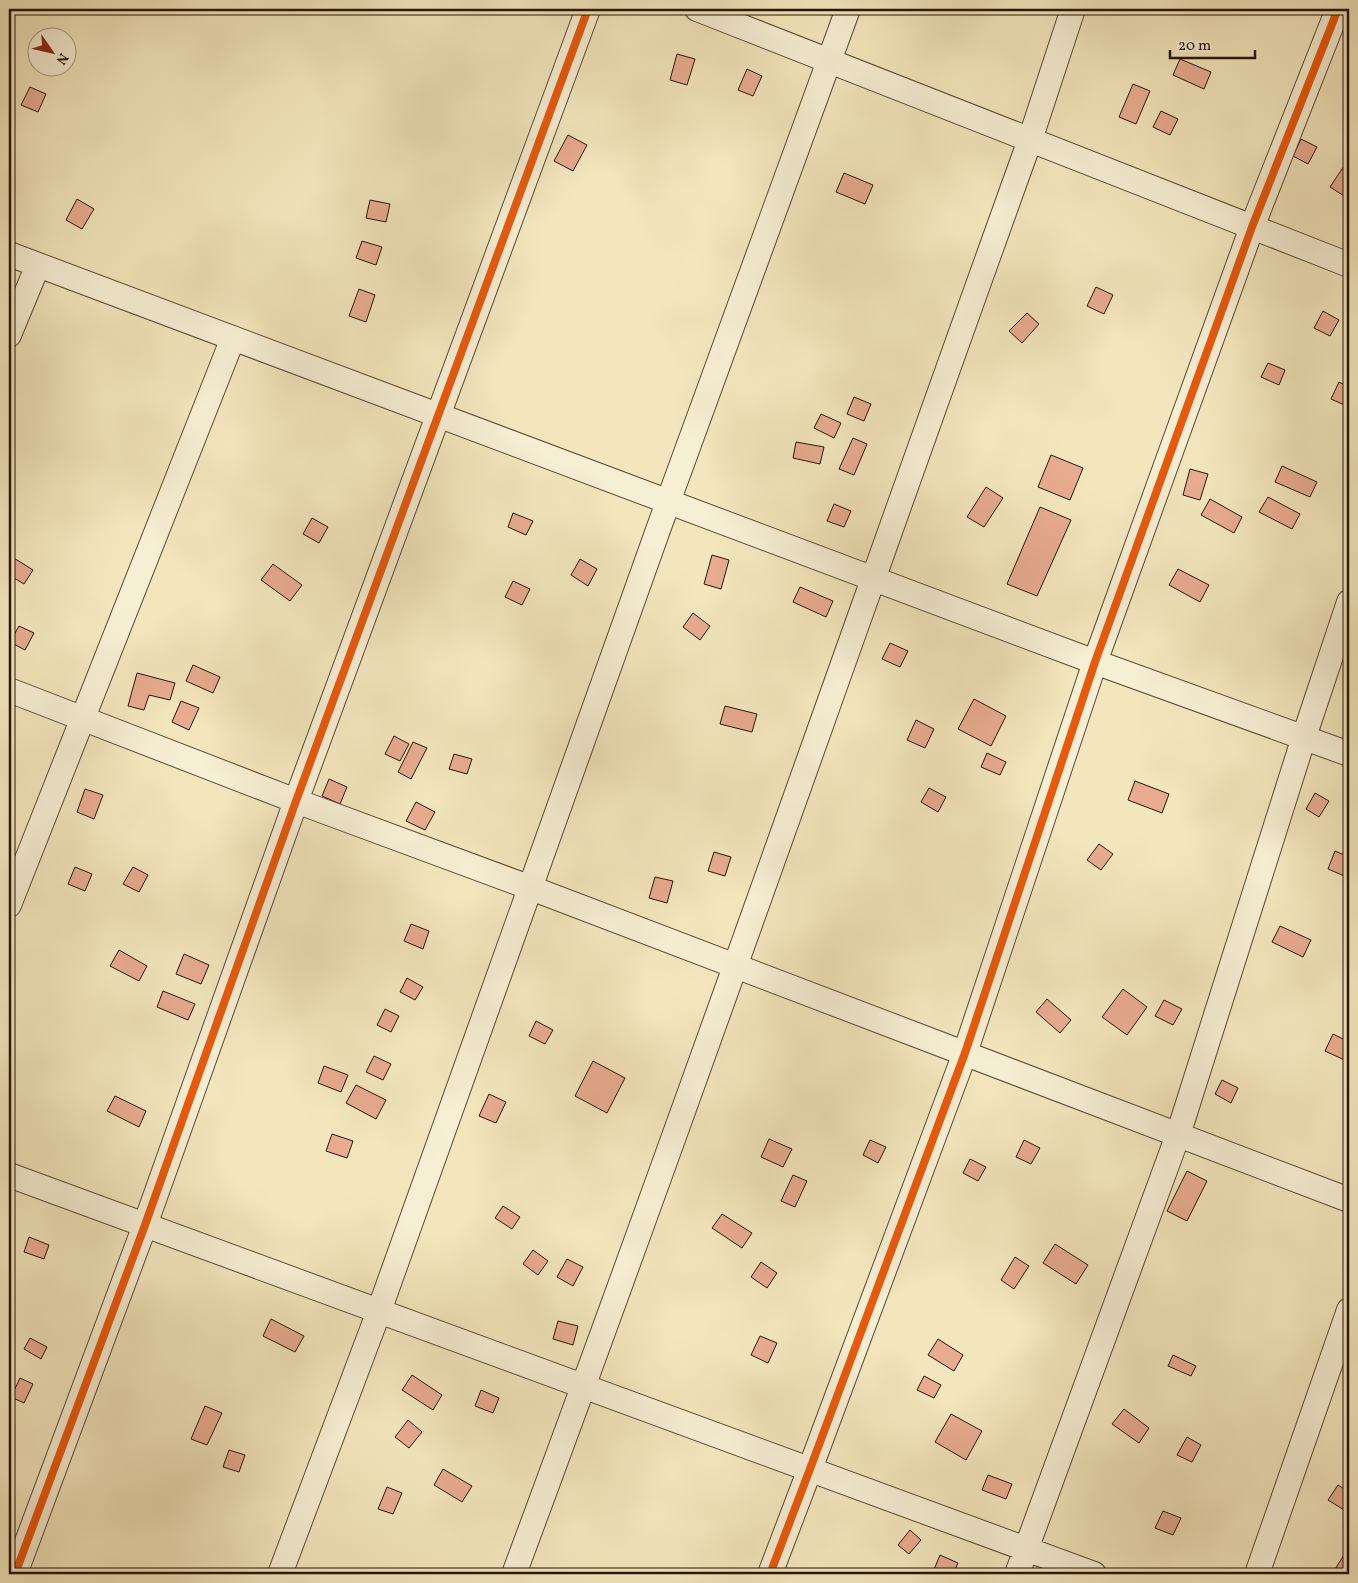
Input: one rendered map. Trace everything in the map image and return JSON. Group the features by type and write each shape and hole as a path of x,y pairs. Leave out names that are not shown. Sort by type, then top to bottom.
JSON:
{"street":[{"path":"16,1574 145,1225 296,801 588,9"},
{"path":"697,9 1349,265"},
{"path":"280,1574 378,1310 668,502 848,9"},
{"path":"514,1574 584,1386 735,966 1030,140 1073,9"},
{"path":"770,1574 965,1053 1095,662 1252,227 1338,9"},
{"path":"9,254 1095,662 1349,754"},
{"path":"9,335 38,265"},
{"path":"9,905 233,338"},
{"path":"1017,1574 1178,1135 1304,737 1349,602"},
{"path":"9,690 296,801 531,888 1349,1200"},
{"path":"9,1175 1094,1574"},
{"path":"1257,1574 1349,1310"}],"building":[{"path":"677,54 695,59 687,85 670,80"},
{"path":"1180,59 1211,72 1204,89 1173,75"},
{"path":"747,69 762,76 753,96 738,90"},
{"path":"1133,84 1150,91 1136,124 1119,117"},
{"path":"30,87 46,94 38,112 21,105"},
{"path":"1161,111 1178,119 1170,135 1153,127"},
{"path":"568,135 587,145 573,171 554,161"},
{"path":"1301,139 1317,147 1308,164 1293,156"},
{"path":"1349,161 1349,199 1330,187"},
{"path":"844,173 873,185 865,204 836,192"},
{"path":"77,199 94,209 82,229 66,220"},
{"path":"370,200 390,204 386,222 366,218"},
{"path":"362,241 382,247 376,265 356,258"},
{"path":"1096,287 1113,295 1104,314 1087,306"},
{"path":"359,289 375,295 366,322 349,316"},
{"path":"1323,311 1339,320 1330,336 1314,328"},
{"path":"1027,313 1039,324 1022,343 1009,331"},
{"path":"1268,363 1285,370 1279,385 1261,377"},
{"path":"1339,382 1349,387 1349,407 1331,399"},
{"path":"854,397 871,404 864,421 847,414"},
{"path":"821,414 841,423 834,438 814,428"},
{"path":"853,438 867,444 854,475 839,469"},
{"path":"796,442 824,447 820,464 793,458"},
{"path":"1051,455 1083,468 1070,500 1038,487"},
{"path":"1282,466 1317,482 1310,497 1275,482"},
{"path":"1190,469 1208,474 1200,500 1183,495"},
{"path":"986,487 1003,498 984,527 967,517"},
{"path":"1268,497 1300,514 1292,529 1259,512"},
{"path":"1210,499 1242,517 1234,533 1201,515"},
{"path":"834,504 851,511 844,527 827,521"},
{"path":"1040,507 1071,520 1037,596 1007,584"},
{"path":"513,513 533,521 526,535 508,527"},
{"path":"312,518 328,527 319,543 303,534"},
{"path":"9,555 33,570 24,584 9,575"},
{"path":"712,555 729,560 721,589 704,584"},
{"path":"580,559 597,569 588,586 571,575"},
{"path":"273,564 302,585 290,601 261,580"},
{"path":"1178,569 1209,585 1200,602 1169,585"},
{"path":"513,581 530,589 522,605 505,597"},
{"path":"800,587 833,601 826,617 793,602"},
{"path":"693,613 710,626 700,640 683,627"},
{"path":"19,626 34,633 25,650 10,642"},
{"path":"890,643 908,651 900,667 882,659"},
{"path":"193,665 220,677 213,693 186,681"},
{"path":"137,673 175,683 170,700 149,695 144,710 128,706"},
{"path":"974,699 1006,716 991,746 958,729"},
{"path":"181,701 199,708 189,730 172,722"},
{"path":"725,706 757,714 752,732 720,724"},
{"path":"916,720 934,729 925,748 907,740"},
{"path":"394,736 409,744 400,761 385,754"},
{"path":"413,742 427,748 411,779 398,772"},
{"path":"987,753 1006,762 1000,775 981,767"},
{"path":"454,754 472,759 467,774 449,769"},
{"path":"329,779 347,787 340,804 322,796"},
{"path":"1135,781 1169,794 1162,813 1128,800"},
{"path":"929,788 946,797 938,812 921,802"},
{"path":"85,789 103,795 94,819 77,812"},
{"path":"1315,793 1329,801 1319,817 1306,809"},
{"path":"416,802 435,812 425,830 406,821"},
{"path":"1099,844 1113,854 1101,870 1087,860"},
{"path":"1335,851 1349,857 1349,878 1328,869"},
{"path":"714,852 731,857 725,876 708,871"},
{"path":"75,867 92,874 85,891 68,884"},
{"path":"133,867 148,875 139,892 123,884"},
{"path":"655,877 673,881 667,903 649,898"},
{"path":"411,924 429,931 423,949 404,941"},
{"path":"1280,926 1311,940 1303,957 1272,942"},
{"path":"119,950 147,966 139,981 110,966"},
{"path":"184,954 209,965 201,984 176,974"},
{"path":"407,978 423,987 415,1000 400,992"},
{"path":"1123,989 1147,1007 1127,1035 1102,1017"},
{"path":"163,991 195,1004 188,1020 157,1007"},
{"path":"1047,999 1071,1020 1060,1033 1036,1012"},
{"path":"1164,1000 1182,1009 1173,1025 1155,1016"},
{"path":"385,1009 399,1016 391,1032 377,1025"},
{"path":"536,1021 553,1030 545,1044 529,1036"},
{"path":"1333,1034 1349,1042 1349,1062 1325,1051"},
{"path":"374,1056 391,1064 383,1080 366,1072"},
{"path":"593,1061 625,1078 607,1113 575,1096"},
{"path":"324,1066 348,1075 341,1092 318,1083"},
{"path":"1222,1080 1238,1088 1231,1103 1215,1094"},
{"path":"356,1085 386,1100 376,1119 346,1103"},
{"path":"489,1094 506,1102 496,1123 479,1116"},
{"path":"115,1096 146,1111 139,1127 107,1111"},
{"path":"332,1134 353,1141 347,1158 326,1151"},
{"path":"769,1139 792,1149 783,1167 761,1157"},
{"path":"870,1140 886,1147 878,1163 863,1155"},
{"path":"1024,1140 1040,1148 1031,1164 1016,1157"},
{"path":"970,1159 986,1167 978,1181 963,1173"},
{"path":"1187,1171 1207,1181 1187,1221 1167,1211"},
{"path":"793,1175 807,1181 795,1207 781,1201"},
{"path":"503,1206 520,1217 512,1229 495,1218"},
{"path":"722,1214 752,1233 742,1248 712,1228"},
{"path":"29,1237 49,1245 44,1259 24,1252"},
{"path":"1055,1244 1088,1265 1076,1284 1043,1263"},
{"path":"533,1250 548,1261 538,1275 523,1264"},
{"path":"1015,1257 1029,1266 1014,1289 1001,1280"},
{"path":"567,1259 583,1267 573,1286 557,1277"},
{"path":"761,1262 777,1273 767,1288 751,1277"},
{"path":"271,1319 304,1336 295,1352 263,1336"},
{"path":"558,1321 578,1326 573,1345 553,1339"},
{"path":"760,1336 777,1343 768,1363 751,1355"},
{"path":"30,1338 47,1347 41,1359 24,1349"},
{"path":"938,1339 963,1355 954,1371 928,1355"},
{"path":"1173,1355 1196,1366 1191,1376 1168,1366"},
{"path":"412,1375 442,1395 433,1410 402,1390"},
{"path":"924,1376 941,1385 934,1398 917,1390"},
{"path":"20,1378 33,1384 24,1403 11,1397"},
{"path":"481,1390 499,1398 493,1413 475,1406"},
{"path":"205,1406 222,1413 207,1445 191,1439"},
{"path":"1124,1409 1149,1428 1139,1443 1112,1424"},
{"path":"951,1414 982,1431 966,1460 935,1442"},
{"path":"408,1420 422,1432 409,1448 395,1437"},
{"path":"1187,1437 1201,1445 1192,1462 1177,1455"},
{"path":"229,1450 245,1455 239,1472 223,1467"},
{"path":"443,1469 472,1486 462,1502 434,1485"},
{"path":"988,1475 1012,1484 1006,1499 982,1490"},
{"path":"1338,1485 1349,1492 1349,1513 1328,1500"},
{"path":"387,1487 402,1493 393,1514 378,1509"},
{"path":"1163,1511 1181,1518 1173,1535 1155,1528"},
{"path":"910,1530 921,1540 909,1554 898,1545"},
{"path":"1349,1547 1349,1574 1332,1574"},
{"path":"940,1555 958,1563 953,1574 937,1574 933,1572"}],"cycle path":[{"path":"15,1574 145,1225 296,801 588,9"},
{"path":"770,1574 965,1053 1095,662 1252,227 1338,9"}]}
